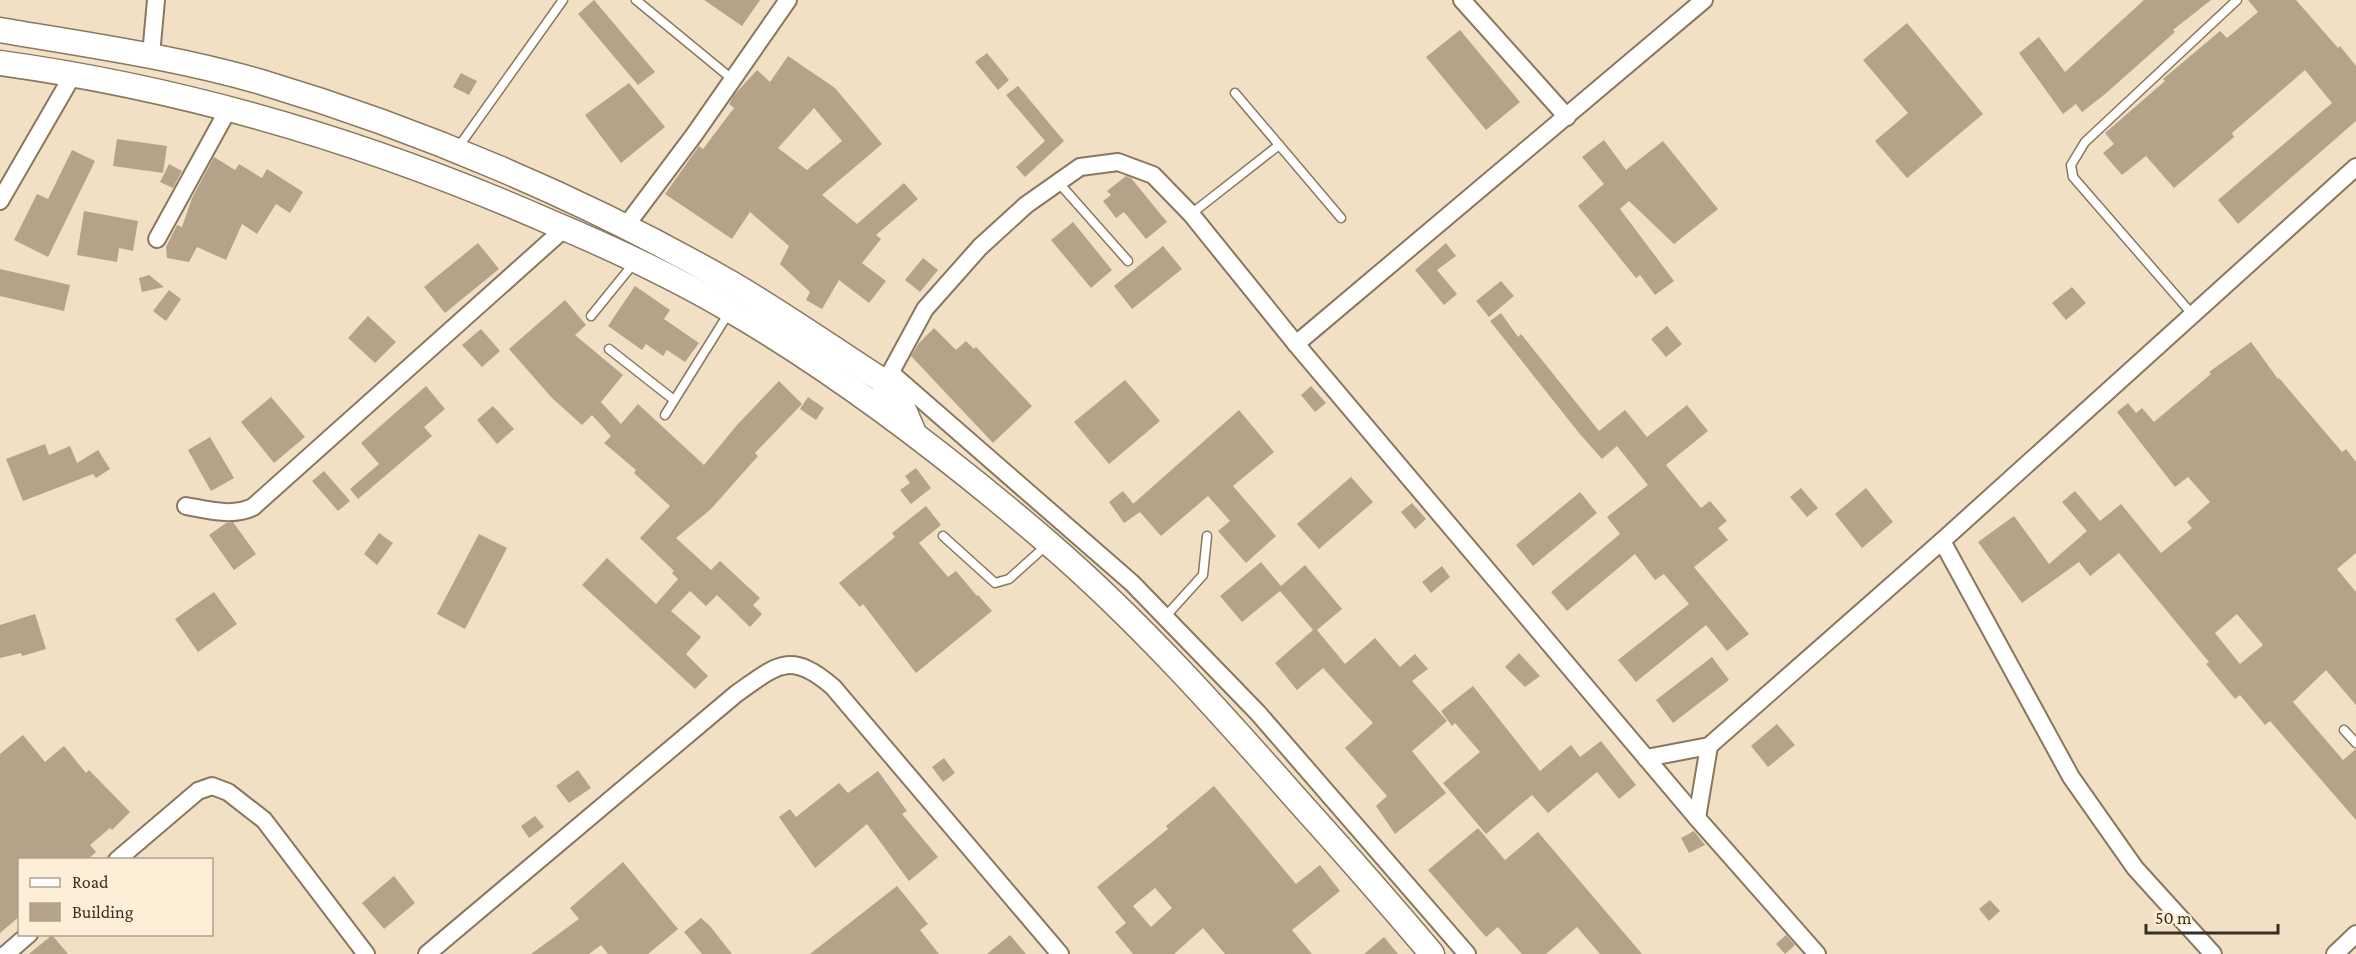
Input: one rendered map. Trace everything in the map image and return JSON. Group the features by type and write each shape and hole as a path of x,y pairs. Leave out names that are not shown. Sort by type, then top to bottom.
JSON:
{"main road":[{"path":"0,30 152,55 271,86 374,119 625,226 728,282 888,378 915,434"},
{"path":"0,63 74,73 229,108 391,159 481,191 565,228 636,260 730,310 823,368 915,434 1048,544 1225,717 1432,954"}],"street":[{"path":"152,55 156,0"},
{"path":"625,226 788,0"},
{"path":"1462,0 1567,117"},
{"path":"1296,344 1704,0"},
{"path":"0,201 74,73"},
{"path":"157,239 229,108"},
{"path":"872,404 925,309 980,247 1026,204 1080,167 1118,162 1153,175 1191,214 1296,344 1697,818 1817,954"},
{"path":"1647,758 1709,746 1942,541 2356,167"},
{"path":"186,506 228,513 244,512 253,507 565,228"},
{"path":"888,378 1022,485 1132,583 1258,713 1467,954"},
{"path":"1942,541 2071,777 2135,868 2213,954"},
{"path":"427,954 736,694 767,672 791,663 813,670 833,687 1060,954"},
{"path":"1697,818 1709,746"},
{"path":"119,858 198,791 212,786 228,792 264,820 366,954"},
{"path":"2335,954 2356,934"},
{"path":"6,954 27,936"}],"lane":[{"path":"455,152 563,0"},
{"path":"636,0 732,79"},
{"path":"2192,314 2073,177 2071,165 2085,142 2237,0"},
{"path":"1235,93 1341,218"},
{"path":"1191,214 1278,145"},
{"path":"1058,182 1128,261"},
{"path":"591,316 636,260"},
{"path":"665,415 730,310"},
{"path":"609,349 675,400"},
{"path":"943,536 995,583 1009,579 1048,544"},
{"path":"1166,617 1203,575 1207,536"},
{"path":"2344,730 2356,743"}],"building":[{"path":"594,0 655,72 638,85 578,14"},
{"path":"704,0 760,0 742,26"},
{"path":"2144,0 2211,0 2173,30 2175,32 2082,112 2076,104 2063,114 2019,53 2039,37 2065,72"},
{"path":"2248,0 2296,0 2338,48 2340,46 2356,66 2356,121 2238,224 2218,200 2332,103 2305,70 2232,133 2234,137 2174,188 2146,156 2122,175 2103,153 2114,144 2105,133 2165,81 2163,79 2220,31 2227,38 2258,12"},
{"path":"1907,23 1983,114 1907,178 1875,141 1908,113 1863,60"},
{"path":"1460,30 1520,102 1486,130 1426,57"},
{"path":"987,53 1009,80 998,90 975,62"},
{"path":"788,56 835,88 882,144 822,195 857,224 904,183 918,199 876,235 881,239 862,263 886,281 869,303 839,280 822,309 806,300 810,292 780,264 789,246 750,212 732,239 665,194 699,146 703,149 734,108 729,104 734,95 757,70 770,82","holes":["814,108 842,141 807,170 778,148"]},
{"path":"461,73 477,81 469,95 453,87"},
{"path":"629,83 665,127 621,163 585,115"},
{"path":"1018,86 1064,141 1025,177 1016,167 1045,141 1006,95"},
{"path":"117,139 167,146 163,173 113,166"},
{"path":"1604,140 1626,170 1663,141 1718,209 1674,244 1629,201 1620,209 1674,281 1655,295 1640,275 1636,278 1578,206 1604,184 1582,157"},
{"path":"72,150 95,161 48,257 14,240 37,194 48,199"},
{"path":"214,157 235,170 239,164 262,178 267,169 303,192 290,213 276,204 257,234 242,224 226,260 197,247 189,262 167,258 166,247 177,225 182,227 192,198"},
{"path":"169,164 182,171 173,188 160,182"},
{"path":"1126,176 1131,178 1167,222 1146,239 1124,212 1116,218 1103,201 1111,195 1107,191"},
{"path":"84,211 138,221 133,251 119,248 117,262 77,255"},
{"path":"1073,222 1112,270 1091,288 1051,240"},
{"path":"478,243 499,269 445,313 424,287"},
{"path":"1446,243 1456,256 1437,270 1457,294 1444,305 1415,270"},
{"path":"1163,246 1182,269 1132,309 1114,286"},
{"path":"923,258 938,270 920,292 905,280"},
{"path":"0,269 70,285 64,311 0,296"},
{"path":"149,275 164,287 142,292 139,278"},
{"path":"1501,281 1514,296 1489,317 1476,301"},
{"path":"635,286 670,310 664,319 699,343 685,362 667,350 663,356 646,344 642,350 608,326"},
{"path":"2072,287 2086,303 2066,320 2052,303"},
{"path":"169,290 181,299 166,321 153,311"},
{"path":"565,300 586,325 575,335 623,375 601,402 621,424 638,404 704,465 737,425 779,381 802,404 755,453 758,456 711,509 676,538 711,570 720,561 760,598 753,605 762,614 750,627 717,595 706,606 690,591 671,611 701,637 686,654 708,676 695,689 582,585 607,558 656,604 678,579 672,573 674,571 640,538 670,506 634,473 636,470 604,443 611,436 592,415 582,425 552,398 509,349"},
{"path":"1501,313 1518,337 1521,334 1599,431 1625,410 1647,437 1687,405 1708,431 1666,465 1701,508 1710,501 1727,521 1718,528 1728,540 1694,567 1749,634 1727,651 1706,625 1636,682 1618,660 1689,604 1664,574 1655,580 1635,554 1567,611 1551,592 1620,534 1607,517 1648,485 1617,446 1602,459 1579,433 1490,321"},
{"path":"368,316 396,342 375,363 348,338"},
{"path":"1667,326 1682,344 1666,357 1651,339"},
{"path":"934,328 956,350 966,341 974,349 976,347 1032,406 993,443 911,356 919,343"},
{"path":"481,329 500,351 482,367 462,345"},
{"path":"2251,342 2278,379 2342,452 2346,449 2356,462 2356,553 2337,569 2356,592 2356,705 2326,670 2293,702 2343,760 2356,749 2356,820 2270,721 2265,725 2240,695 2235,699 2206,664 2209,662 2119,553 2090,576 2079,562 2022,603 1978,542 2014,516 2049,564 2087,531 2062,502 2075,491 2100,521 2121,504 2161,553 2192,528 2187,522 2210,502 2188,477 2175,487 2117,412 2128,403 2136,413 2142,408 2154,422 2211,374 2209,372","holes":["2237,614 2263,645 2240,664 2215,633"]},
{"path":"1125,380 1160,421 1109,464 1074,422"},
{"path":"426,386 445,409 424,427 432,436 358,499 350,489 379,464 361,443"},
{"path":"1311,386 1326,403 1315,412 1301,395"},
{"path":"271,397 305,437 274,463 241,422"},
{"path":"808,397 824,408 816,420 800,409"},
{"path":"493,406 514,429 497,444 477,420"},
{"path":"1239,410 1274,452 1233,486 1276,536 1246,563 1218,531 1230,521 1208,496 1161,536 1133,504"},
{"path":"210,437 234,478 211,491 188,450"},
{"path":"45,444 49,455 70,446 77,463 98,450 110,469 96,478 93,474 23,501 6,459"},
{"path":"916,468 931,488 911,504 900,490 910,483 905,476"},
{"path":"324,471 350,501 338,511 312,481"},
{"path":"1351,477 1373,502 1319,549 1297,524"},
{"path":"1801,488 1818,508 1807,517 1790,497"},
{"path":"1866,488 1893,522 1862,548 1835,514"},
{"path":"1123,491 1140,512 1124,523 1109,502"},
{"path":"1580,492 1597,513 1533,566 1516,545"},
{"path":"1412,503 1426,519 1415,529 1401,512"},
{"path":"926,506 941,525 919,543 948,577 956,571 992,611 916,673 863,604 860,607 839,583 895,537 892,533"},
{"path":"233,522 256,554 234,570 209,535 226,523"},
{"path":"379,533 393,543 377,565 364,554"},
{"path":"479,534 507,548 465,629 437,614"},
{"path":"1261,562 1281,586 1305,565 1342,609 1317,630 1345,664 1375,638 1400,667 1415,654 1428,669 1412,681 1447,721 1412,751 1446,793 1395,834 1376,806 1387,796 1345,748 1373,723 1323,668 1297,690 1275,663 1313,630 1280,591 1242,622 1220,596"},
{"path":"1442,566 1450,577 1431,593 1422,582"},
{"path":"214,592 237,624 198,652 175,619"},
{"path":"35,614 46,649 22,656 21,653 0,658 0,625"},
{"path":"1519,653 1540,676 1525,687 1505,667"},
{"path":"1712,657 1729,680 1673,723 1656,700"},
{"path":"1473,686 1540,771 1571,745 1580,757 1601,741 1636,785 1619,799 1597,772 1548,813 1532,795 1486,834 1443,783 1480,752 1455,723 1452,726 1441,711"},
{"path":"1777,724 1795,745 1768,767 1751,746"},
{"path":"23,735 45,762 64,746 86,773 89,770 130,812 112,830 110,828 90,845 96,852 89,858 18,858 18,918 0,933 0,754"},
{"path":"944,758 955,773 943,782 932,767"},
{"path":"578,770 591,788 569,803 556,786"},
{"path":"878,771 907,811 902,814 938,857 909,881 867,824 815,868 779,817 790,809 796,817 839,783 848,793"},
{"path":"1214,786 1296,884 1320,865 1340,891 1292,930 1312,954 1225,954 1203,928 1174,954 1133,954 1115,932 1126,923 1097,887 1168,829 1166,826","holes":["1155,888 1172,908 1151,927 1133,906"]},
{"path":"535,816 544,827 529,838 521,826"},
{"path":"1478,828 1505,860 1538,832 1642,954 1600,954 1577,927 1546,954 1522,954 1498,927 1486,937 1428,870"},
{"path":"1694,831 1705,845 1689,853 1681,838"},
{"path":"623,862 678,929 648,954 608,954 601,945 589,954 531,954 579,919 570,908"},
{"path":"394,876 415,903 384,929 362,903"},
{"path":"897,886 928,924 920,930 939,954 810,954"},
{"path":"1990,900 2000,911 1989,921 1979,909"},
{"path":"701,918 732,954 702,954 684,932"},
{"path":"1010,935 1026,954 987,954"},
{"path":"1786,935 1795,945 1785,954 1776,944"},
{"path":"53,936 68,954 29,954"},
{"path":"1384,937 1398,954 1364,954"}]}
